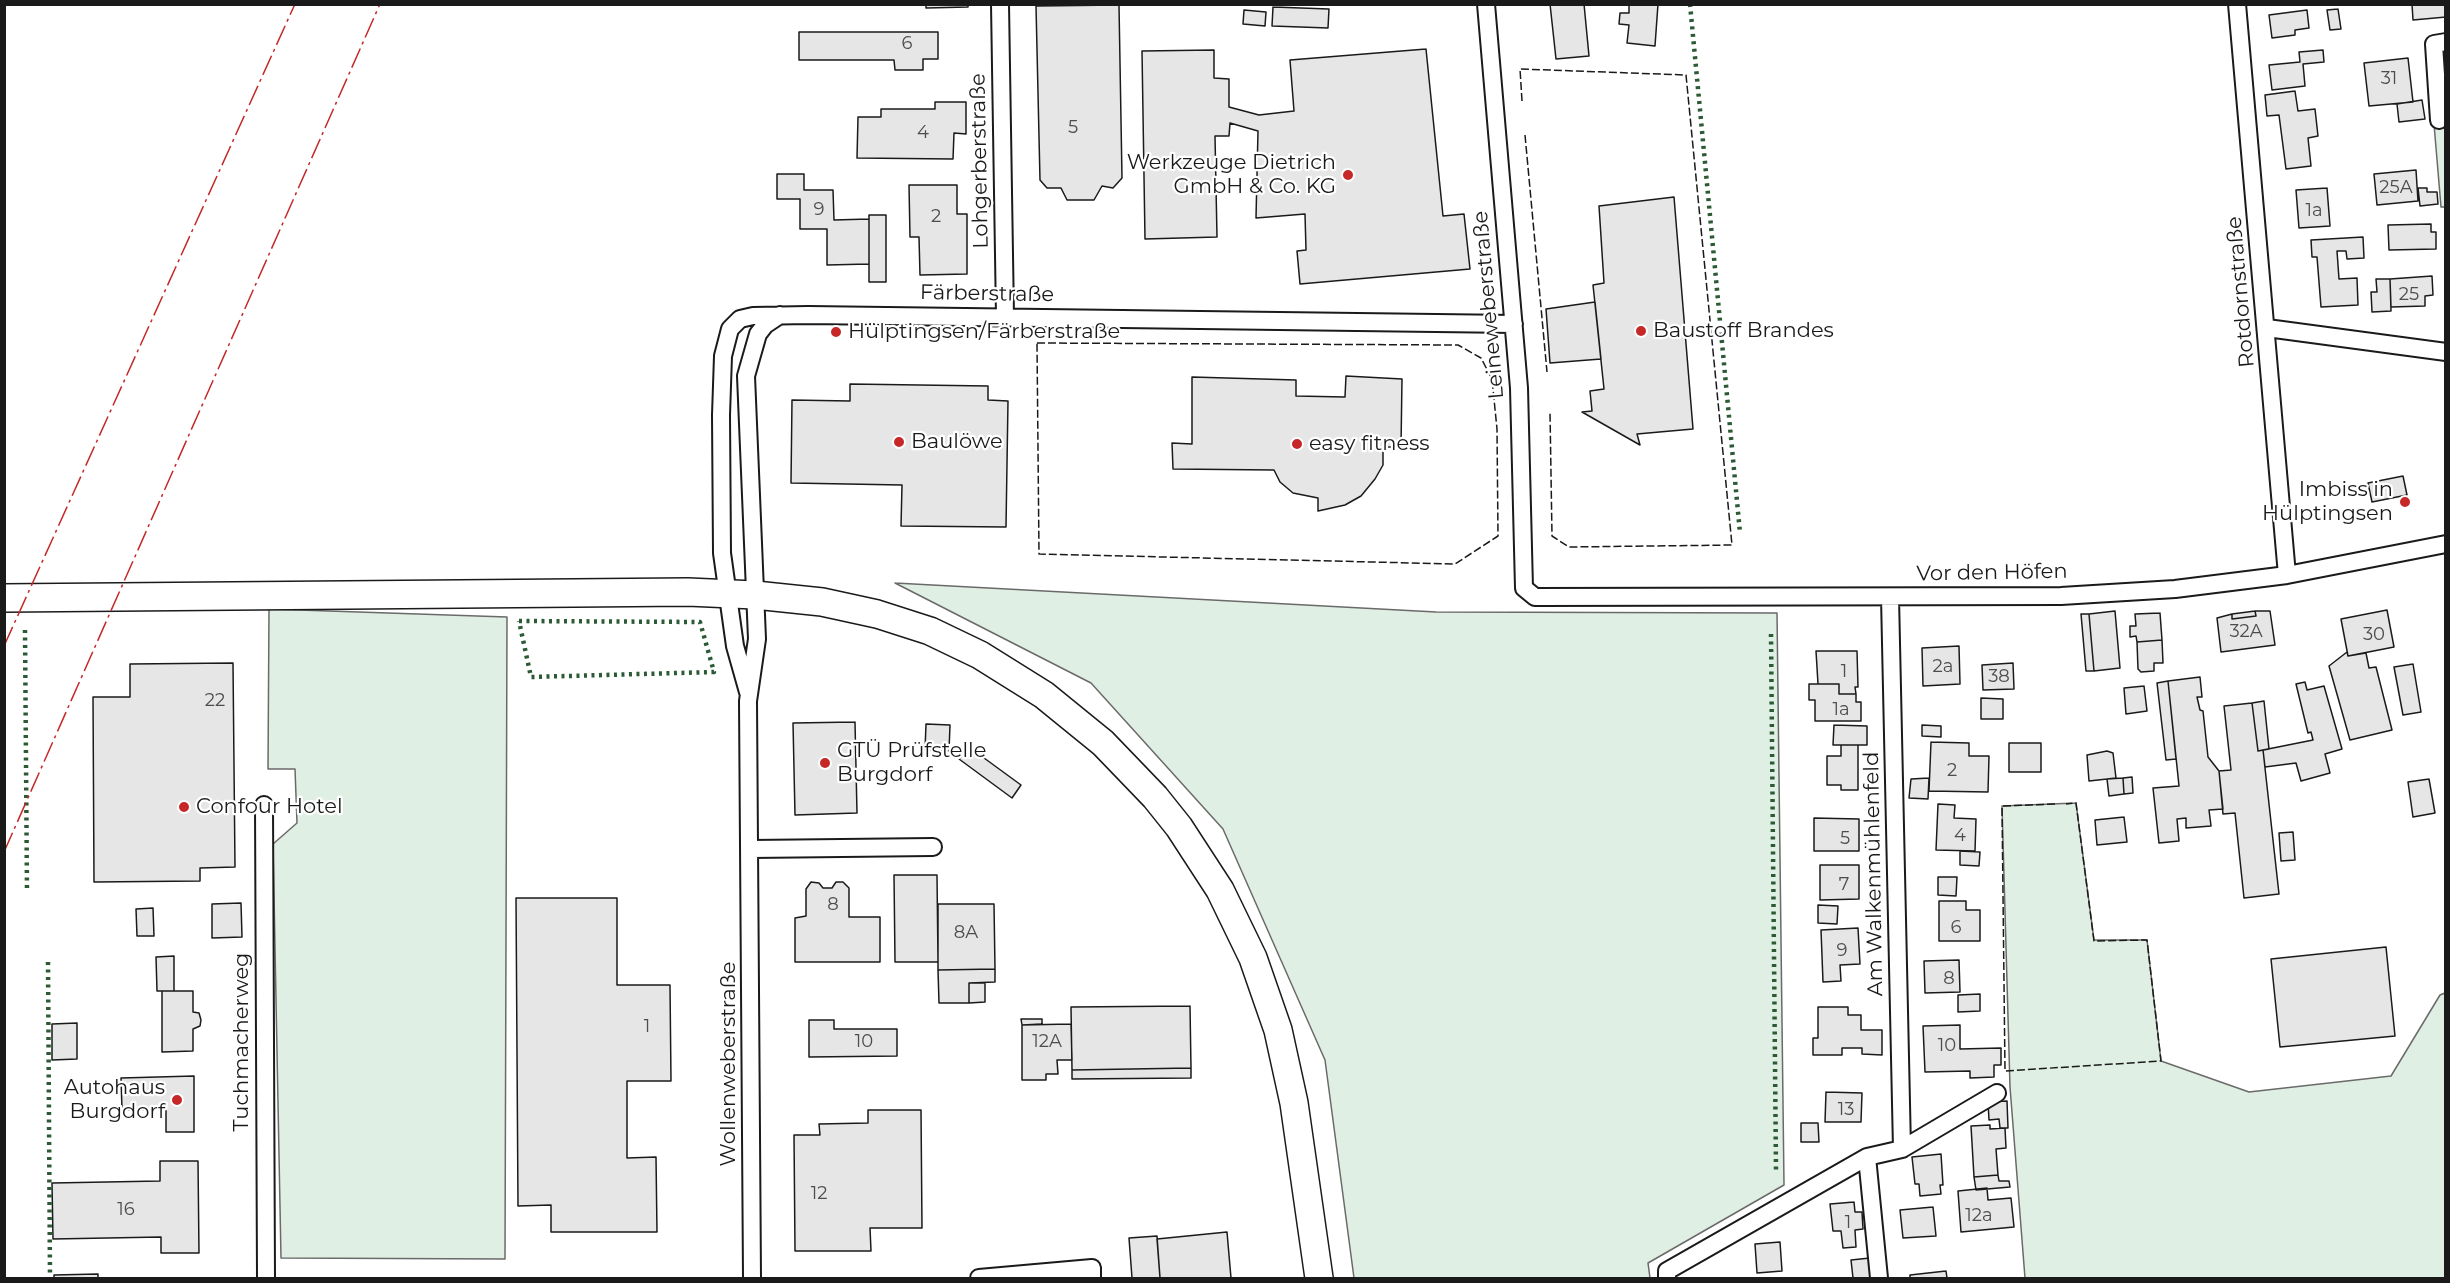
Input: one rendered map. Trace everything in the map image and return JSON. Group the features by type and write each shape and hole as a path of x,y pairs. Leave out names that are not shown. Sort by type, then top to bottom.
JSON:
{"main road":[{"path":"4,598 755,595 850,607 904,622 956,642 1013,674 1067,712 1103,743 1155,797 1184,835 1220,891 1253,958 1267,994 1294,1103 1319,1278"}],"street":[{"name":"Lohgerberstraße","path":"1000,4 1005,317"},
{"name":"Leineweberstraße","path":"1485,4 1514,324 1523,486 1524,588 1535,597"},
{"name":"Rotdornstraße","path":"2237,4 2287,575"},
{"path":"2439,120 2434,44 2445,42"},
{"name":"Färberstraße","path":"727,594 722,544 721,415 725,342 730,329 740,319 780,315 1514,324"},
{"name":"Wollenweberstraße","path":"752,1278 751,849 748,692 757,639 746,376 758,334 765,324 780,315"},
{"path":"2267,328 2445,352"},
{"name":"Vor den Höfen","path":"1535,597 2061,596 2175,589 2287,575 2445,544"},
{"name":"Wollenweberstraße","path":"727,594 735,646 748,692"},
{"name":"Am Walkenmühlenfeld","path":"1890,597 1902,1149"},
{"name":"Tuchmacherweg","path":"264,806 266,1278"},
{"path":"751,849 933,847"},
{"path":"1667,1278 1667,1271 1867,1157 1902,1149 1996,1093"},
{"path":"1867,1157 1879,1278"},
{"path":"979,1278 1092,1268 1092,1278"}],"green space":[{"path":"2445,123 2445,207 2441,207 2434,124"},
{"path":"895,583 1436,612 1777,613 1784,1185 1648,1263 1650,1278 1354,1278 1325,1060 1223,829 1091,683"},
{"path":"269,609 507,617 505,1259 281,1258 273,844 297,823 295,769 268,769"},
{"path":"2076,803 2094,940 2147,940 2161,1061 2249,1092 2391,1076 2440,995 2445,993 2445,1278 2025,1278 2010,1087 2002,806"}],"building":[{"path":"926,4 968,4 968,7 926,8"},
{"path":"1550,4 1584,4 1589,56 1556,59"},
{"path":"1629,4 1658,4 1655,46 1627,43 1629,25 1619,24 1620,13 1629,13"},
{"path":"2412,4 2446,4 2446,17 2413,20"},
{"path":"1119,5 1122,178 1113,188 1102,186 1094,200 1067,200 1061,188 1047,188 1040,180 1036,6"},
{"path":"1273,7 1329,9 1328,28 1272,26"},
{"path":"2338,9 2341,29 2330,30 2327,10"},
{"path":"1244,10 1266,12 1265,26 1243,24"},
{"path":"2307,10 2309,28 2295,30 2295,35 2272,38 2269,15"},
{"path":"799,32 938,32 938,59 923,59 923,70 895,70 894,60 799,60"},
{"name":"Werkzeuge Dietrich GmbH & Co. KG","path":"1426,49 1443,216 1464,214 1470,269 1300,284 1297,251 1306,250 1305,214 1256,218 1258,131 1230,123 1229,136 1215,136 1217,237 1145,239 1142,51 1214,50 1214,78 1229,79 1229,107 1259,115 1294,111 1290,60"},
{"path":"2323,50 2324,62 2303,64 2305,86 2272,90 2269,65 2300,62 2299,52"},
{"path":"2408,58 2413,102 2369,106 2364,63"},
{"path":"2295,91 2298,111 2315,109 2318,136 2308,138 2311,166 2286,169 2279,115 2267,116 2265,95"},
{"path":"2422,100 2425,119 2399,122 2397,104"},
{"path":"935,102 966,102 966,134 954,133 953,159 857,158 858,117 881,117 881,109 935,109"},
{"path":"2416,170 2418,201 2377,205 2374,174"},
{"path":"777,174 804,174 804,190 833,190 834,220 869,219 869,264 827,265 827,229 800,229 800,199 777,199"},
{"path":"909,185 957,185 957,214 967,214 967,274 920,275 919,237 910,237"},
{"path":"2327,188 2330,226 2299,228 2296,190"},
{"path":"2418,188 2427,188 2427,192 2437,192 2438,204 2420,206"},
{"name":"Baustoff Brandes","path":"1674,197 1693,429 1637,434 1640,445 1582,412 1592,411 1590,391 1604,389 1593,285 1604,283 1599,206"},
{"path":"869,215 886,215 886,282 869,282"},
{"path":"2431,224 2431,232 2436,232 2436,249 2389,250 2388,225"},
{"path":"2363,237 2364,258 2347,259 2346,251 2337,251 2339,279 2357,278 2358,305 2321,307 2317,257 2312,257 2311,240"},
{"path":"2432,276 2433,295 2425,296 2425,306 2391,307 2390,279"},
{"path":"2376,279 2390,279 2391,311 2372,312 2371,292 2377,292"},
{"path":"1595,302 1601,359 1550,363 1546,309"},
{"name":"easy fitness","path":"1346,376 1402,379 1401,447 1383,447 1383,465 1375,479 1361,496 1345,505 1318,511 1318,498 1293,493 1280,482 1274,470 1173,469 1172,443 1192,444 1192,377 1296,380 1296,396 1345,397"},
{"name":"Baulöwe","path":"850,384 988,386 988,400 1008,401 1006,527 901,526 902,485 791,483 792,400 850,401"},
{"path":"2403,476 2407,495 2372,502 2368,483"},
{"path":"2387,610 2394,647 2348,656 2341,619"},
{"path":"2115,611 2120,668 2094,671 2089,614"},
{"path":"2255,611 2270,611 2275,645 2221,652 2217,618 2232,614 2232,619 2256,616"},
{"path":"2255,611 2256,616 2232,619 2232,614"},
{"path":"2160,613 2162,640 2137,642 2136,636 2130,637 2130,626 2136,626 2135,614"},
{"path":"2081,614 2089,614 2094,671 2086,671"},
{"path":"2162,640 2163,663 2154,663 2154,671 2141,672 2138,669 2137,642"},
{"path":"1959,646 1960,684 1923,686 1922,648"},
{"path":"1816,651 1857,651 1858,687 1855,687 1856,694 1839,694 1839,684 1818,684"},
{"path":"2347,652 2348,656 2366,653 2369,668 2376,667 2392,730 2350,740 2329,666"},
{"path":"233,663 235,867 200,868 200,881 94,882 93,697 130,697 130,664"},
{"path":"2013,663 2014,689 1983,690 1982,665"},
{"path":"2413,664 2421,712 2403,715 2394,667"},
{"path":"2200,677 2202,697 2197,697 2200,710 2203,711 2208,757 2219,771 2223,809 2209,810 2211,826 2186,828 2186,818 2177,819 2179,841 2159,843 2153,788 2179,786 2168,681"},
{"path":"2168,681 2176,759 2166,760 2157,683"},
{"path":"2305,682 2307,690 2324,686 2342,749 2325,754 2330,773 2301,781 2296,763 2265,767 2263,750 2313,740 2311,732 2308,733 2296,684"},
{"path":"1809,684 1839,684 1839,694 1856,694 1856,702 1861,702 1861,721 1815,721 1815,700 1809,700"},
{"path":"2144,686 2147,711 2126,714 2124,688"},
{"path":"1981,698 2003,699 2003,719 1981,719"},
{"path":"2264,701 2269,749 2258,751 2252,703"},
{"path":"2252,703 2258,751 2263,750 2279,894 2244,898 2235,813 2223,814 2219,771 2231,770 2224,706"},
{"name":"GTÜ Prüfstelle Burgdorf","path":"855,722 857,813 795,815 793,723"},
{"path":"926,724 950,725 949,751 925,750"},
{"path":"1834,725 1867,726 1867,745 1833,745"},
{"path":"1922,725 1941,726 1941,737 1922,736"},
{"path":"1931,742 1969,743 1969,756 1989,756 1988,792 1929,791"},
{"path":"2009,743 2041,743 2041,772 2009,772"},
{"path":"1841,745 1858,745 1858,790 1841,790 1841,785 1827,785 1827,756 1841,756"},
{"path":"969,747 1021,785 1012,798 959,759"},
{"path":"2107,751 2113,753 2116,778 2089,781 2087,755"},
{"path":"2132,777 2133,793 2124,794 2123,778"},
{"path":"1929,778 1928,799 1909,798 1911,779"},
{"path":"2123,778 2124,794 2109,796 2107,779"},
{"path":"2429,779 2435,813 2413,817 2408,782"},
{"path":"1938,804 1955,805 1954,818 1976,819 1975,851 1936,850"},
{"path":"2124,817 2127,842 2097,845 2095,820"},
{"path":"1814,818 1859,819 1859,851 1814,851"},
{"path":"2293,832 2295,860 2281,861 2279,833"},
{"path":"1960,851 1980,852 1979,866 1960,865"},
{"path":"1820,865 1859,865 1859,899 1820,900"},
{"path":"894,875 937,875 938,962 895,962"},
{"path":"1938,877 1957,877 1956,896 1938,895"},
{"path":"811,882 819,883 823,888 832,888 836,882 843,882 849,888 849,917 880,917 880,962 795,962 795,918 806,916 806,889"},
{"path":"516,898 617,898 617,985 670,985 671,1081 627,1081 627,1158 656,1157 657,1232 551,1232 551,1205 518,1206"},
{"path":"1939,901 1966,901 1966,910 1980,910 1980,941 1939,941"},
{"path":"241,903 242,937 212,938 212,904"},
{"path":"938,904 994,904 995,969 938,970"},
{"path":"1818,905 1838,906 1837,924 1818,923"},
{"path":"153,908 154,936 137,936 136,909"},
{"path":"1858,928 1860,964 1840,965 1841,981 1823,982 1821,930"},
{"path":"2386,947 2395,1036 2280,1047 2271,959"},
{"path":"174,956 174,991 157,991 156,957"},
{"path":"1959,960 1960,992 1925,993 1924,961"},
{"path":"995,969 995,982 969,983 969,1003 939,1003 938,970"},
{"path":"969,983 985,983 985,1002 969,1003"},
{"path":"162,991 193,991 193,1012 199,1013 201,1020 200,1026 193,1029 193,1051 162,1052"},
{"path":"1980,994 1980,1011 1958,1012 1958,995"},
{"path":"1190,1006 1191,1068 1072,1070 1071,1007"},
{"path":"1818,1007 1848,1007 1848,1015 1861,1015 1861,1030 1882,1030 1882,1055 1862,1054 1862,1048 1842,1048 1842,1055 1813,1055 1813,1038 1818,1038"},
{"path":"1021,1019 1042,1019 1042,1024 1022,1025"},
{"path":"809,1020 834,1020 834,1029 897,1029 897,1056 809,1057"},
{"path":"77,1023 77,1059 52,1060 52,1024"},
{"path":"1071,1024 1072,1060 1057,1060 1058,1074 1046,1074 1046,1080 1022,1080 1022,1025"},
{"path":"1960,1025 1960,1049 2001,1048 2001,1065 1994,1065 1994,1077 1970,1078 1970,1071 1925,1072 1923,1026"},
{"path":"1191,1068 1191,1078 1072,1079 1072,1070"},
{"path":"194,1076 194,1132 166,1132 166,1109 122,1110 121,1078"},
{"path":"1826,1092 1862,1093 1861,1122 1825,1122"},
{"path":"2007,1101 2008,1128 2000,1128 1999,1119 1989,1120 1988,1102"},
{"path":"868,1110 921,1110 922,1228 870,1228 871,1251 795,1251 794,1135 820,1135 819,1124 868,1123"},
{"path":"1801,1123 1818,1123 1819,1142 1801,1142"},
{"path":"1990,1125 1990,1129 2005,1128 2006,1148 1996,1149 1998,1175 1974,1177 1971,1126"},
{"path":"1941,1154 1943,1185 1940,1185 1941,1194 1920,1196 1919,1184 1915,1184 1912,1157"},
{"path":"160,1161 198,1161 199,1253 161,1253 161,1237 53,1239 52,1183 160,1181"},
{"path":"1998,1175 1999,1181 2009,1181 2010,1187 1976,1190 1974,1177"},
{"path":"1987,1188 1988,1200 2011,1198 2014,1227 1961,1232 1958,1191"},
{"path":"1854,1202 1855,1212 1862,1212 1863,1229 1855,1230 1856,1247 1843,1248 1841,1231 1833,1231 1830,1204"},
{"path":"1933,1207 1936,1236 1903,1238 1900,1210"},
{"path":"1227,1232 1231,1278 1160,1278 1157,1239"},
{"path":"1157,1236 1160,1278 1132,1278 1129,1238"},
{"path":"1780,1242 1782,1271 1757,1273 1755,1244"},
{"path":"1870,1258 1871,1278 1853,1278 1851,1260"},
{"path":"1946,1271 1947,1278 1910,1278 1910,1275"},
{"path":"98,1274 98,1278 54,1278 54,1275"}],"hedge":[{"path":"1690,4 1740,533"},
{"path":"519,621 700,622 714,672 531,677 519,621"},
{"path":"25,630 27,892"},
{"path":"1771,634 1776,1170"},
{"path":"48,962 50,1278"}],"fence":[{"path":"1522,101 1520,69 1686,75 1732,545 1569,547 1552,536 1550,412"},
{"path":"1525,135 1547,372"},
{"path":"1037,343 1458,345 1481,358 1492,379 1497,429 1498,536 1455,564 1039,554 1037,343"},
{"path":"2055,804 2002,806 2005,1071 2161,1061 2147,940 2094,941 2076,803 2066,804"}],"power":[{"path":"4,646 295,4"},
{"path":"4,852 380,4"}],"place":[{"name":"Werkzeuge Dietrich GmbH & Co. KG","path":"1348,175"},
{"name":"Baustoff Brandes","path":"1641,331"},
{"name":"Hülptingsen/Färberstraße","path":"836,332"},
{"name":"Baulöwe","path":"899,442"},
{"name":"easy fitness","path":"1297,444"},
{"name":"Imbiss in Hülptingsen","path":"2405,502"},
{"name":"GTÜ Prüfstelle Burgdorf","path":"825,763"},
{"name":"Confour Hotel","path":"184,807"},
{"name":"Autohaus Burgdorf","path":"177,1100"}]}
